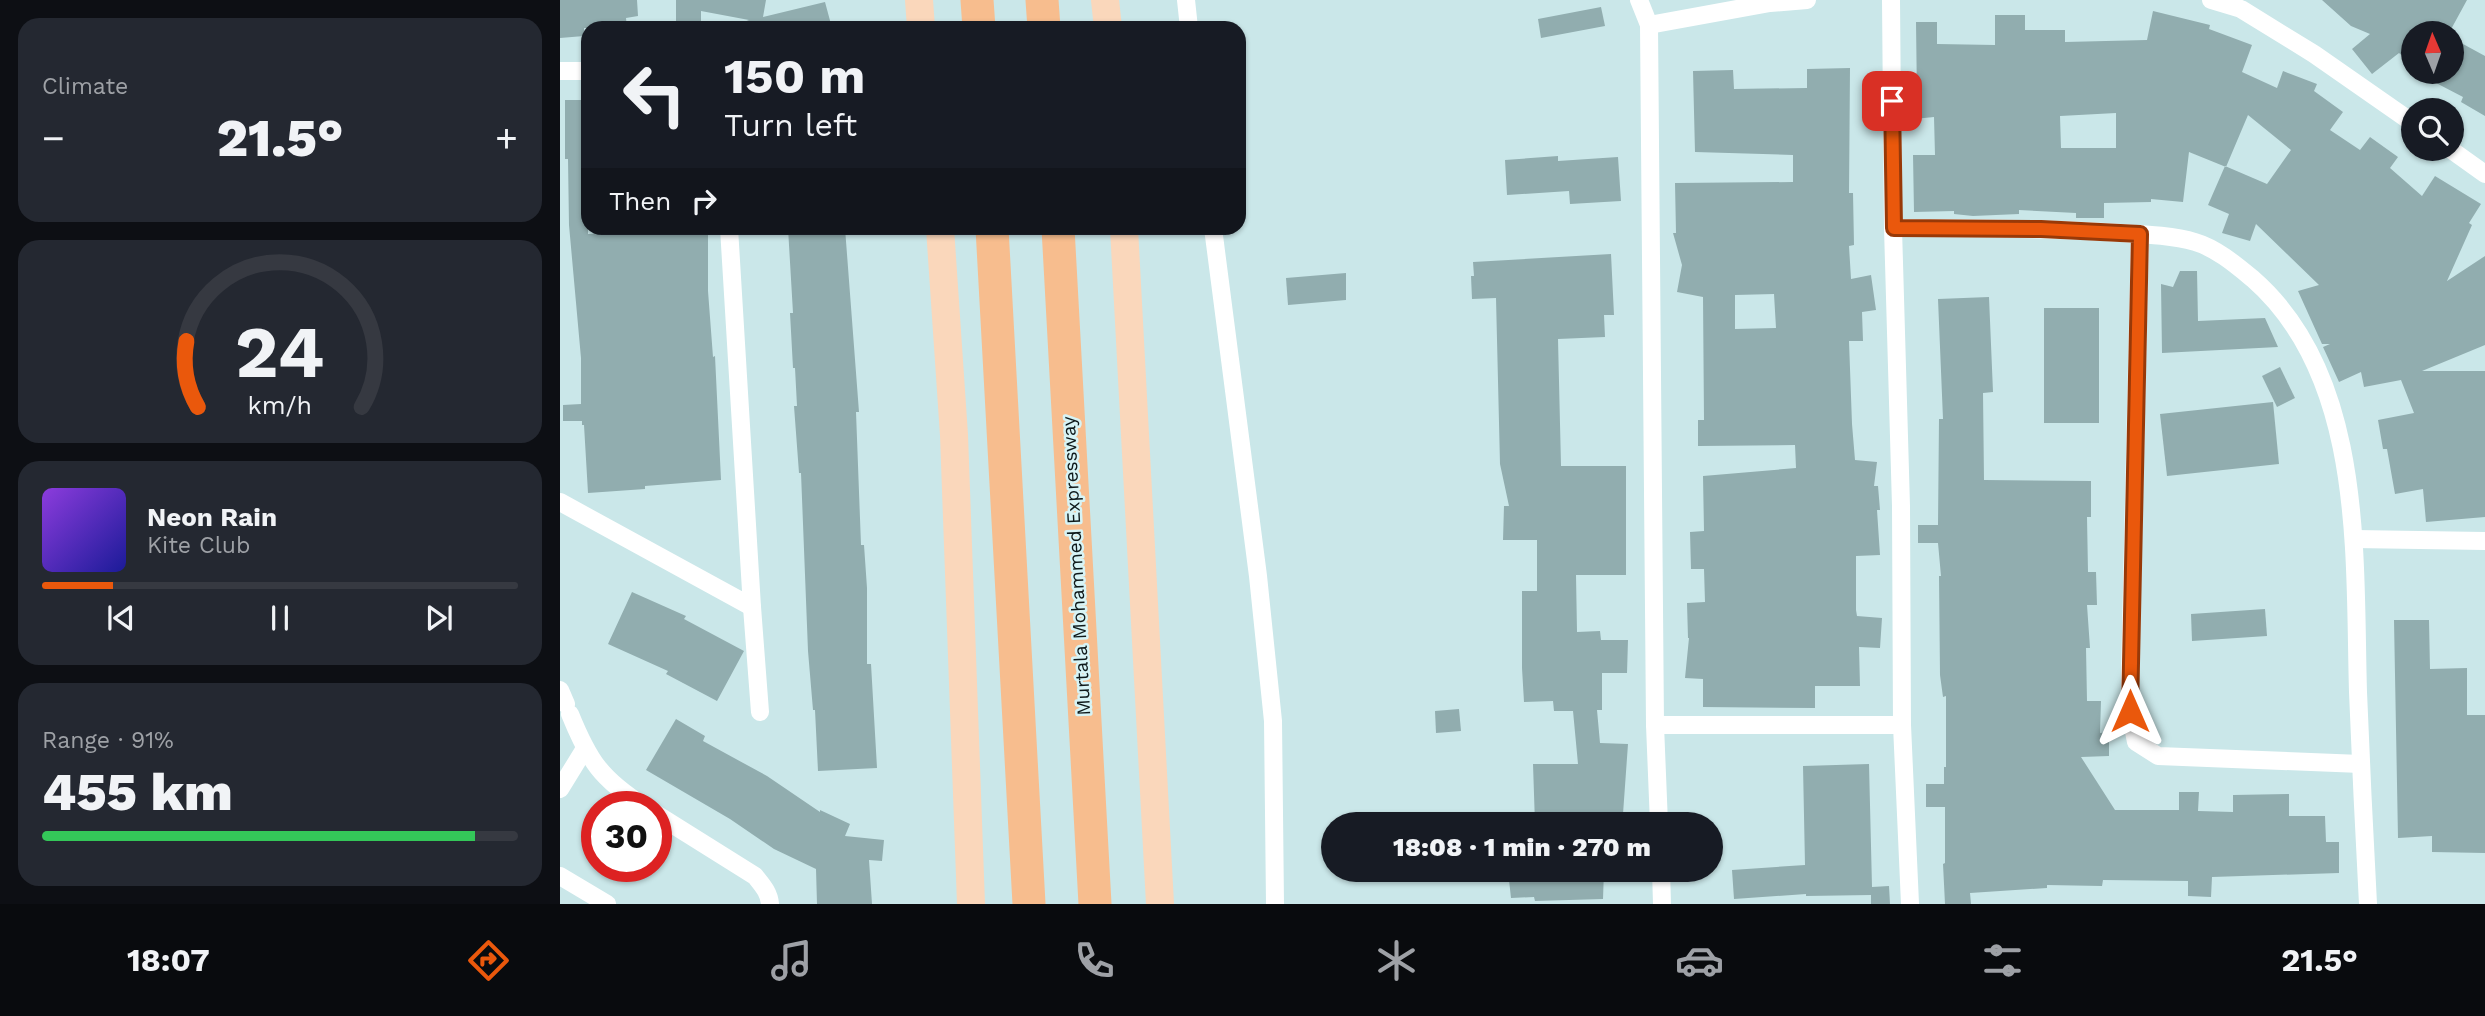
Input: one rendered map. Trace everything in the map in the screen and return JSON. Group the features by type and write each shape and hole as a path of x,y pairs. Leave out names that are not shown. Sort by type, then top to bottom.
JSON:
{"highway":[{"path":"977,0 978,21"},
{"path":"1042,0 1044,21"},
{"path":"992,235 1029,904"},
{"name":"Murtala Mohammed Expressway","path":"1058,235 1095,904"}],"main road":[{"path":"919,0 920,21"},
{"path":"1105,0 1107,21"},
{"path":"940,235 954,435 971,904"},
{"path":"1124,235 1160,904"}],"street":[{"path":"1186,0 1188,21"},
{"path":"1639,0 1649,25 1659,812"},
{"path":"1649,25 1770,3 1807,0"},
{"path":"1891,0 1901,506 1902,725 1910,904"},
{"path":"2211,0 2241,9 2314,54 2401,115"},
{"path":"560,71 581,71"},
{"path":"2464,159 2485,174"},
{"path":"1894,228 2041,229 2140,234 2196,242 2235,263 2270,294 2305,342 2328,397 2349,480 2354,539 2368,904"},
{"path":"2140,234 2130,676 2130,711 2136,741 2158,756 2361,764"},
{"path":"729,235 760,712"},
{"path":"1214,235 1258,576 1273,721 1275,904"},
{"path":"560,502 752,607"},
{"path":"2354,539 2485,541"},
{"path":"565,703 584,750 603,777 623,791"},
{"path":"1656,725 1902,725"},
{"path":"560,789 584,750"},
{"path":"672,824 755,876 769,897 770,904"},
{"path":"560,876 607,904"},
{"path":"1661,882 1662,904"}],"building":[{"path":"560,0 637,0 638,16 626,18 626,21 581,21 581,36 560,38"},
{"path":"676,0 766,0 763,17 825,2 830,21 746,21 749,20 701,11 701,21 676,21"},
{"path":"2322,0 2467,0 2456,21 2401,21 2401,55 2399,53 2372,74 2352,49 2370,34 2351,26"},
{"path":"1601,7 1605,26 1541,38 1538,19"},
{"path":"2153,11 2210,25 2209,29 2252,45 2242,72 2277,88 2283,71 2317,84 2314,91 2343,112 2330,130 2360,150 2370,137 2398,157 2390,168 2422,196 2435,176 2481,204 2469,223 2472,225 2447,281 2485,256 2485,345 2422,371 2485,371 2485,517 2426,522 2423,489 2395,494 2387,449 2383,449 2378,420 2414,413 2401,380 2364,387 2361,372 2339,382 2323,347 2330,344 2322,344 2298,291 2319,285 2256,224 2250,241 2222,233 2229,214 2208,205 2225,167 2189,152 2183,202 2151,199 2151,202 2104,203 2104,218 2076,218 2076,213 2019,210 2019,214 1973,216 1954,214 1954,211 1914,212 1913,155 1935,155 1934,117 1914,119 1912,100 1917,100 1916,22 1937,22 1937,44 1995,45 1995,15 2025,15 2025,30 2065,30 2065,42 2147,40","holes":["2116,113 2116,148 2061,148 2060,116","2248,115 2291,150 2267,184 2226,167"]},
{"path":"2464,45 2485,56 2485,116 2464,104 2463,97 2438,84 2464,84"},
{"path":"1850,68 1849,193 1853,193 1854,245 1849,246 1851,279 1871,275 1876,310 1862,312 1863,341 1849,341 1852,424 1855,460 1877,462 1874,486 1878,486 1880,510 1877,510 1880,555 1856,556 1856,610 1857,616 1882,618 1880,648 1859,647 1860,686 1815,686 1815,708 1703,707 1703,679 1685,678 1689,638 1687,603 1705,602 1704,569 1691,569 1690,532 1704,531 1703,476 1796,468 1795,445 1698,446 1698,420 1704,420 1703,297 1677,292 1682,265 1673,233 1676,233 1675,183 1793,182 1793,155 1695,152 1693,71 1733,70 1734,89 1807,88 1807,69","holes":["1774,294 1776,328 1735,329 1735,295"]},
{"path":"565,100 581,100 581,235 708,235 708,291 713,357 715,356 721,480 588,493 584,425 582,421 563,421 563,405 581,404 581,358 569,225 568,159 565,159"},
{"path":"1558,156 1558,161 1618,157 1621,201 1570,204 1569,191 1507,195 1505,160"},
{"path":"788,235 846,235 859,412 856,412 861,545 864,545 867,588 867,664 871,664 877,768 818,771 808,651 801,473 794,406 797,406 790,313 793,313"},
{"path":"1611,254 1614,315 1604,315 1605,337 1558,339 1561,466 1626,466 1626,575 1576,575 1577,632 1600,631 1601,640 1628,640 1627,673 1602,673 1602,710 1597,710 1600,743 1628,744 1623,812 1535,812 1533,764 1578,764 1573,711 1554,711 1553,701 1524,702 1522,591 1537,591 1537,540 1503,540 1504,506 1509,506 1500,464 1496,298 1472,299 1473,262"},
{"path":"2180,271 2197,271 2198,321 2265,318 2278,347 2162,353 2161,284 2173,287"},
{"path":"1346,273 1346,300 1288,305 1286,278"},
{"path":"1989,297 1993,392 1983,393 1984,480 2091,481 2091,517 2087,517 2088,572 2096,572 2097,605 2087,605 2090,648 2086,648 2087,701 2101,701 2100,733 2109,732 2109,756 2081,757 2115,810 2179,810 2179,792 2199,792 2198,811 2233,812 2233,795 2289,794 2289,816 2325,816 2326,842 2339,842 2339,873 2212,877 2211,897 2188,896 2188,881 2103,880 2102,886 2047,885 2047,888 1970,893 1971,904 1945,904 1945,807 1926,807 1926,784 1944,784 1946,767 1946,696 1943,697 1940,675 1941,576 1938,543 1918,543 1918,525 1938,525 1939,419 1943,419 1938,299"},
{"path":"2044,308 2099,308 2099,423 2044,423"},
{"path":"2280,367 2295,398 2277,407 2262,376"},
{"path":"2273,402 2279,464 2167,476 2160,414"},
{"path":"632,592 686,616 684,619 744,651 717,701 666,674 668,671 608,644"},
{"path":"2265,609 2267,636 2192,641 2191,614"},
{"path":"2394,620 2429,620 2430,669 2467,668 2467,715 2485,715 2485,853 2432,852 2432,836 2398,838"},
{"path":"1459,709 1461,731 1436,733 1435,711"},
{"path":"676,719 705,736 703,741 767,776 820,812 850,824 845,836 884,840 882,861 869,860 872,904 817,904 816,869 774,849 730,819 646,770"},
{"path":"1869,764 1872,887 1889,886 1890,904 1871,904 1871,895 1806,894 1734,899 1732,870 1805,865 1803,766"},
{"path":"1509,882 1604,882 1603,899 1535,901 1534,897 1511,898"}],"route":[{"path":"1892,101 1894,228 2041,229 2140,234 2130,711"}]}
